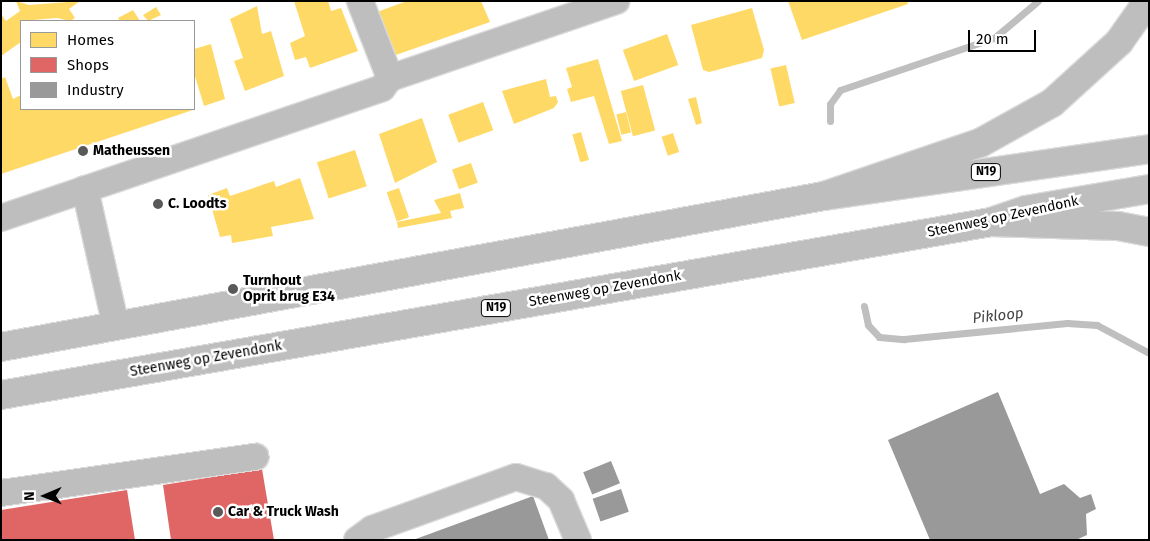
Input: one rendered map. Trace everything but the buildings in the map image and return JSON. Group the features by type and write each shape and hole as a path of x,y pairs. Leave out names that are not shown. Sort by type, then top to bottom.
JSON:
{"main road":[{"path":"824,196 980,143 1052,103 1119,42 1148,1"},
{"name":"N19","path":"1,346 116,322 824,196 1149,149"},
{"name":"Steenweg op Zevendonk","path":"1,395 991,222 1026,210 1149,189"},
{"path":"991,222 1118,226 1149,232"}],"street":[{"path":"360,1 390,78"},
{"path":"1,218 382,88 390,78 616,1"},
{"path":"85,189 116,322"},
{"path":"1,494 255,456"},
{"path":"357,540 372,529 516,477 546,486 561,500 578,540"}],"waterway":[{"name":"Pikloop","path":"830,121 830,104 840,90 994,38 1038,1"},
{"name":"Pikloop","path":"864,306 868,325 879,337 904,339 1067,323 1097,325 1149,353"}],"place":[{"name":"Matheussen","path":"83,151"},
{"name":"C. Loodts","path":"158,204"},
{"name":"Turnhout Oprit brug E34","path":"233,289"},
{"name":"Car & Truck Wash","path":"218,512"}]}
